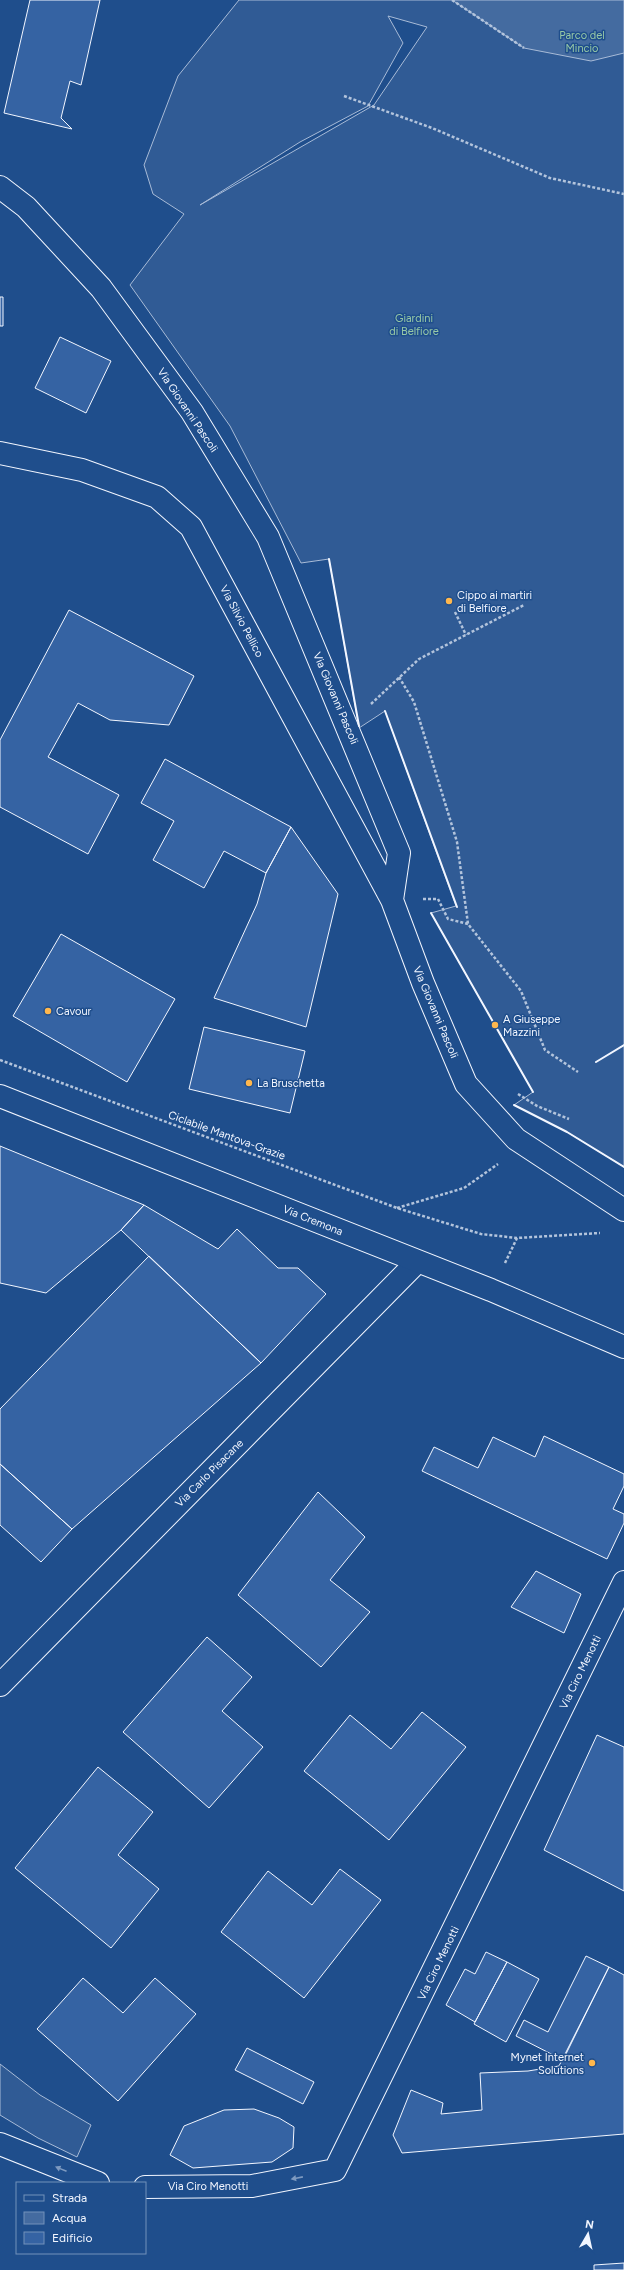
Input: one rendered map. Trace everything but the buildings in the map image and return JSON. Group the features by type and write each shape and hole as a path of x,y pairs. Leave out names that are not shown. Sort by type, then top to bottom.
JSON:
{"street":[{"name":"Via Giovanni Pascoli","path":"0,187 26,207 101,288 192,412 268,536 399,852 392,900 423,983 466,1084 516,1139 526,1144 624,1210"},
{"name":"Via Silvio Pellico","path":"0,453 82,470 157,497 191,527 392,900"},
{"name":"Via Cremona","path":"0,1096 491,1290 624,1347"},
{"name":"Via Carlo Pisacane","path":"0,1685 417,1262"},
{"name":"Via Ciro Menotti","path":"146,2187 252,2186 335,2170 624,1584"},
{"path":"0,2144 95,2182"}],"path":[{"path":"452,0 524,48"},
{"path":"344,96 432,128 550,178 624,194"},
{"path":"371,704 419,659 524,605"},
{"path":"455,612 466,635"},
{"path":"399,677 414,702 457,842 468,924 521,991 545,1050 578,1072"},
{"path":"438,899 448,919 468,924"},
{"name":"Ciclabile Mantova-Grazie","path":"0,1060 397,1208 481,1234 517,1238 607,1233"},
{"path":"519,1094 537,1106 569,1119"},
{"path":"397,1208 464,1188 526,1144"}],"shaded area":[{"name":"Giardini di Belfiore","path":"239,0 624,0 624,1167 567,1132 514,1105 533,1092 431,913 456,906 385,711 359,728 329,559 301,563 230,426 130,285 184,214 153,194 144,165 178,76","holes":["388,16 427,27 374,105 200,205 300,142 368,106 403,43"]},
{"path":"0,2064 40,2095 91,2125 77,2157 38,2138 0,2115"}],"water":[{"path":"452,0 624,0 624,53 591,61 524,48"}],"wall":[{"path":"329,559 359,726"},
{"path":"385,711 457,907"},
{"path":"431,913 533,1092"},
{"path":"596,1062 624,1045"},
{"path":"514,1105 567,1132 624,1167"}],"place":[{"name":"Cippo ai martiri di Belfiore","path":"449,601"},
{"name":"Cavour","path":"48,1011"},
{"name":"A Giuseppe Mazzini","path":"495,1025"},
{"name":"La Bruschetta","path":"249,1083"},
{"name":"Mynet Internet Solutions","path":"592,2063"}],"park label":[{"name":"Parco del Mincio","path":"582,41"}]}
